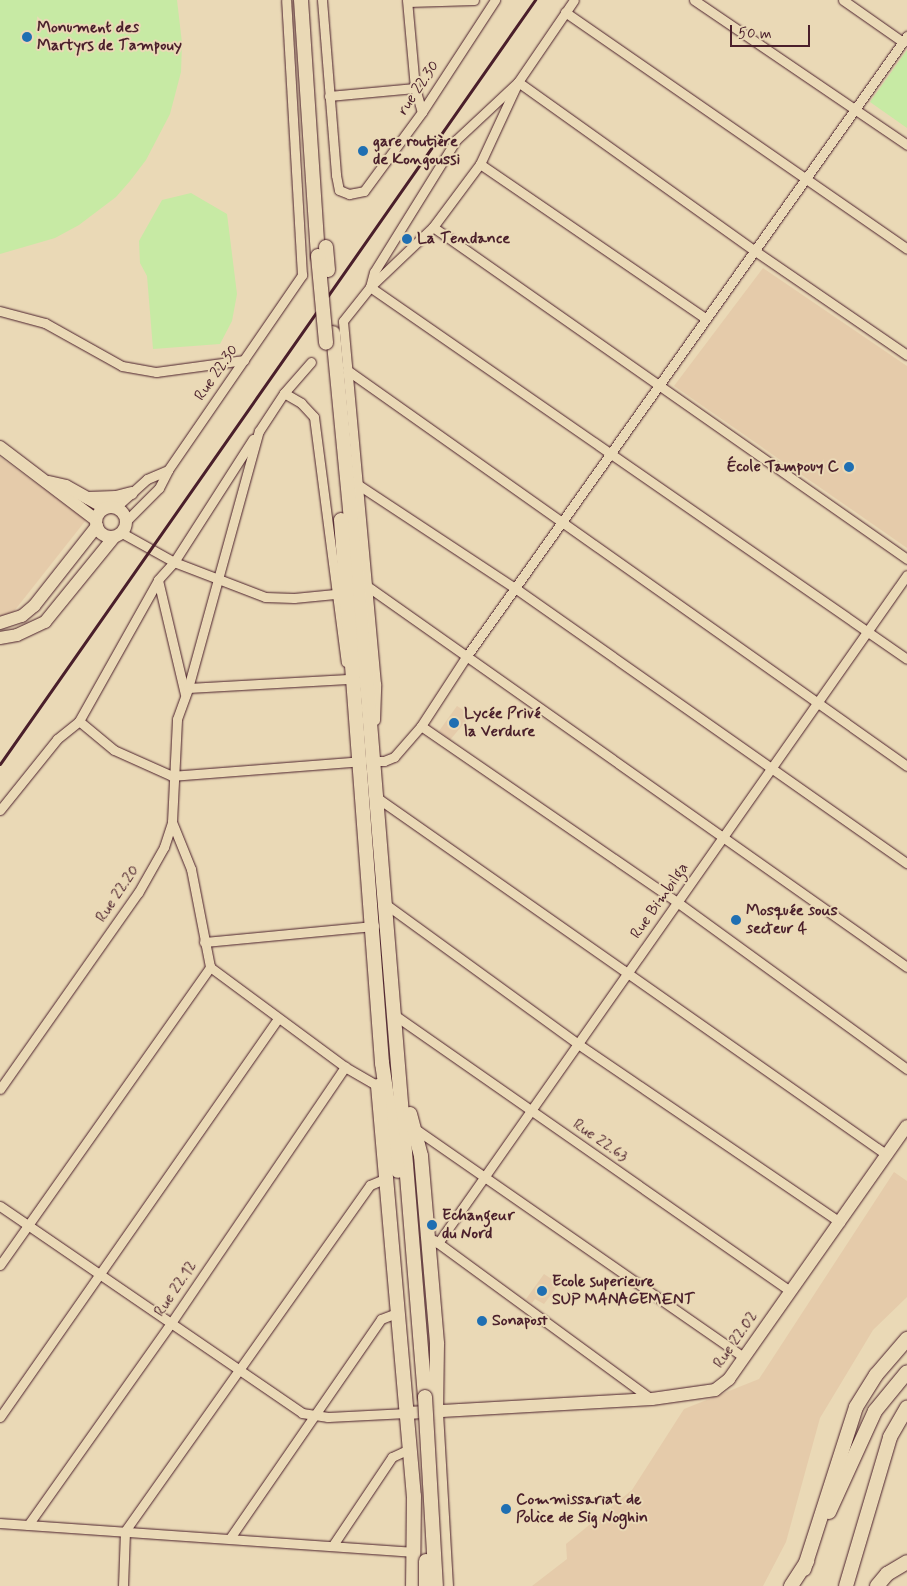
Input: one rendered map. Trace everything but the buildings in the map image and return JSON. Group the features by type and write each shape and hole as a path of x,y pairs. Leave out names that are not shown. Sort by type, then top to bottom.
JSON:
{"main road":[{"path":"301,0 329,338 368,762 374,926 382,1063 401,1159 436,1586"},
{"path":"310,0 322,251"},
{"path":"368,762 376,797 398,1061 401,1159 418,1398 426,1586"},
{"path":"398,1061 405,1080 411,1126 421,1156 433,1239 437,1344 436,1413 446,1586"},
{"path":"382,1063 378,1086 384,1179 407,1412 414,1552 413,1586"},
{"path":"804,1569 856,1407 876,1375 907,1339"},
{"path":"791,1586 804,1569 875,1411 907,1372"},
{"path":"846,1586 890,1437 907,1407"},
{"path":"876,1586 887,1574 907,1562"}],"street":[{"name":"Rue 22.30","path":"126,520 159,488 168,470 292,293 302,275 286,0"},
{"path":"322,0 329,96 415,88"},
{"path":"422,112 415,88 407,1 474,0"},
{"name":"rue 22.30","path":"329,96 339,190 348,194 364,191 422,112 496,0"},
{"path":"368,762 376,684 343,321 370,287 433,227 480,164 518,82 574,0"},
{"path":"694,0 907,145"},
{"path":"79,721 114,750 172,776 368,762 394,757 420,726 466,657 905,39 842,0"},
{"path":"566,12 907,249"},
{"path":"518,82 755,251 907,354"},
{"path":"370,287 374,272 456,140 518,82"},
{"path":"480,164 706,319"},
{"path":"433,227 907,559"},
{"path":"370,287 907,659"},
{"path":"0,311 45,323 122,366 156,372 244,360"},
{"path":"0,810 56,739 79,721 158,580 174,562 284,393 311,362"},
{"path":"347,370 907,766"},
{"path":"284,393 301,403 314,417 335,594 348,679 368,762"},
{"name":"Rue 22.20","path":"0,1089 138,893 156,864 172,822 172,776 177,719 187,691 259,431"},
{"path":"0,447 49,482 96,523 101,534 118,535 216,581 265,597 294,598 335,594"},
{"path":"0,623 22,616 34,606 96,523 110,508 132,493 147,479 168,470"},
{"path":"0,638 17,635 45,622 118,535 126,520 123,512 87,498 66,486 49,482"},
{"path":"358,484 515,588 907,864"},
{"path":"87,498 132,493"},
{"name":"Rue Bimbilga","path":"433,1239 484,1177 907,575"},
{"path":"158,580 187,691 348,679"},
{"path":"367,586 724,836 907,967"},
{"path":"420,726 677,902 907,1069"},
{"path":"376,797 887,1155"},
{"path":"172,822 191,869 210,968 345,1067 378,1086"},
{"path":"384,903 578,1044 840,1222"},
{"path":"204,942 374,926"},
{"path":"0,1265 210,968"},
{"name":"Rue 22.63","path":"393,1014 790,1292"},
{"path":"0,1417 278,1019"},
{"name":"Rue 22.12","path":"28,1525 171,1323 345,1067"},
{"path":"411,1126 744,1357"},
{"name":"Rue 22.02","path":"407,1412 436,1413 652,1399 715,1390 729,1379 907,1126"},
{"path":"123,1586 125,1531 240,1372 370,1185 384,1179"},
{"path":"0,1206 240,1372 312,1417 407,1412"},
{"path":"433,1239 652,1399"},
{"path":"230,1538 381,1319 397,1312"},
{"path":"333,1545 392,1456 400,1450 409,1449"},
{"path":"0,1523 414,1552"}],"shaded area":[{"name":"École Tampouy C","path":"763,268 907,366 907,548 674,386"},
{"path":"0,457 86,520 7,620 0,621"},
{"name":"Lycée Privé la Verdure","path":"457,706 471,715 450,740 439,731"},
{"path":"894,1172 907,1181 907,1297 873,1330 820,1418 786,1542 763,1586 532,1586 567,1559 566,1544 632,1490 684,1409 759,1379"},
{"name":"Ecole superieure SUP MANAGEMENT","path":"544,1274 559,1284 544,1304 535,1299 532,1303 526,1299"}],"green space":[{"path":"0,0 177,0 182,43 181,72 170,114 146,160 130,181 116,197 79,225 55,238 0,254"},
{"path":"907,50 907,128 870,102"},
{"path":"191,193 227,214 237,294 232,321 220,344 153,349 147,276 140,263 139,241 162,200"}],"railway":[{"path":"0,764 535,0"}],"place":[{"name":"Monument des Martyrs de Tampouy","path":"27,37"},
{"name":"gare routière de Kongoussi","path":"363,151"},
{"name":"La Tendance","path":"407,239"},
{"name":"École Tampouy C","path":"849,467"},
{"name":"Lycée Privé la Verdure","path":"454,723"},
{"name":"Mosquée sous secteur 4","path":"736,920"},
{"name":"Echangeur du Nord","path":"432,1225"},
{"name":"Ecole superieure SUP MANAGEMENT","path":"542,1291"},
{"name":"Sonapost","path":"482,1321"},
{"name":"Commissariat de Police de Sig Noghin","path":"506,1509"}]}
